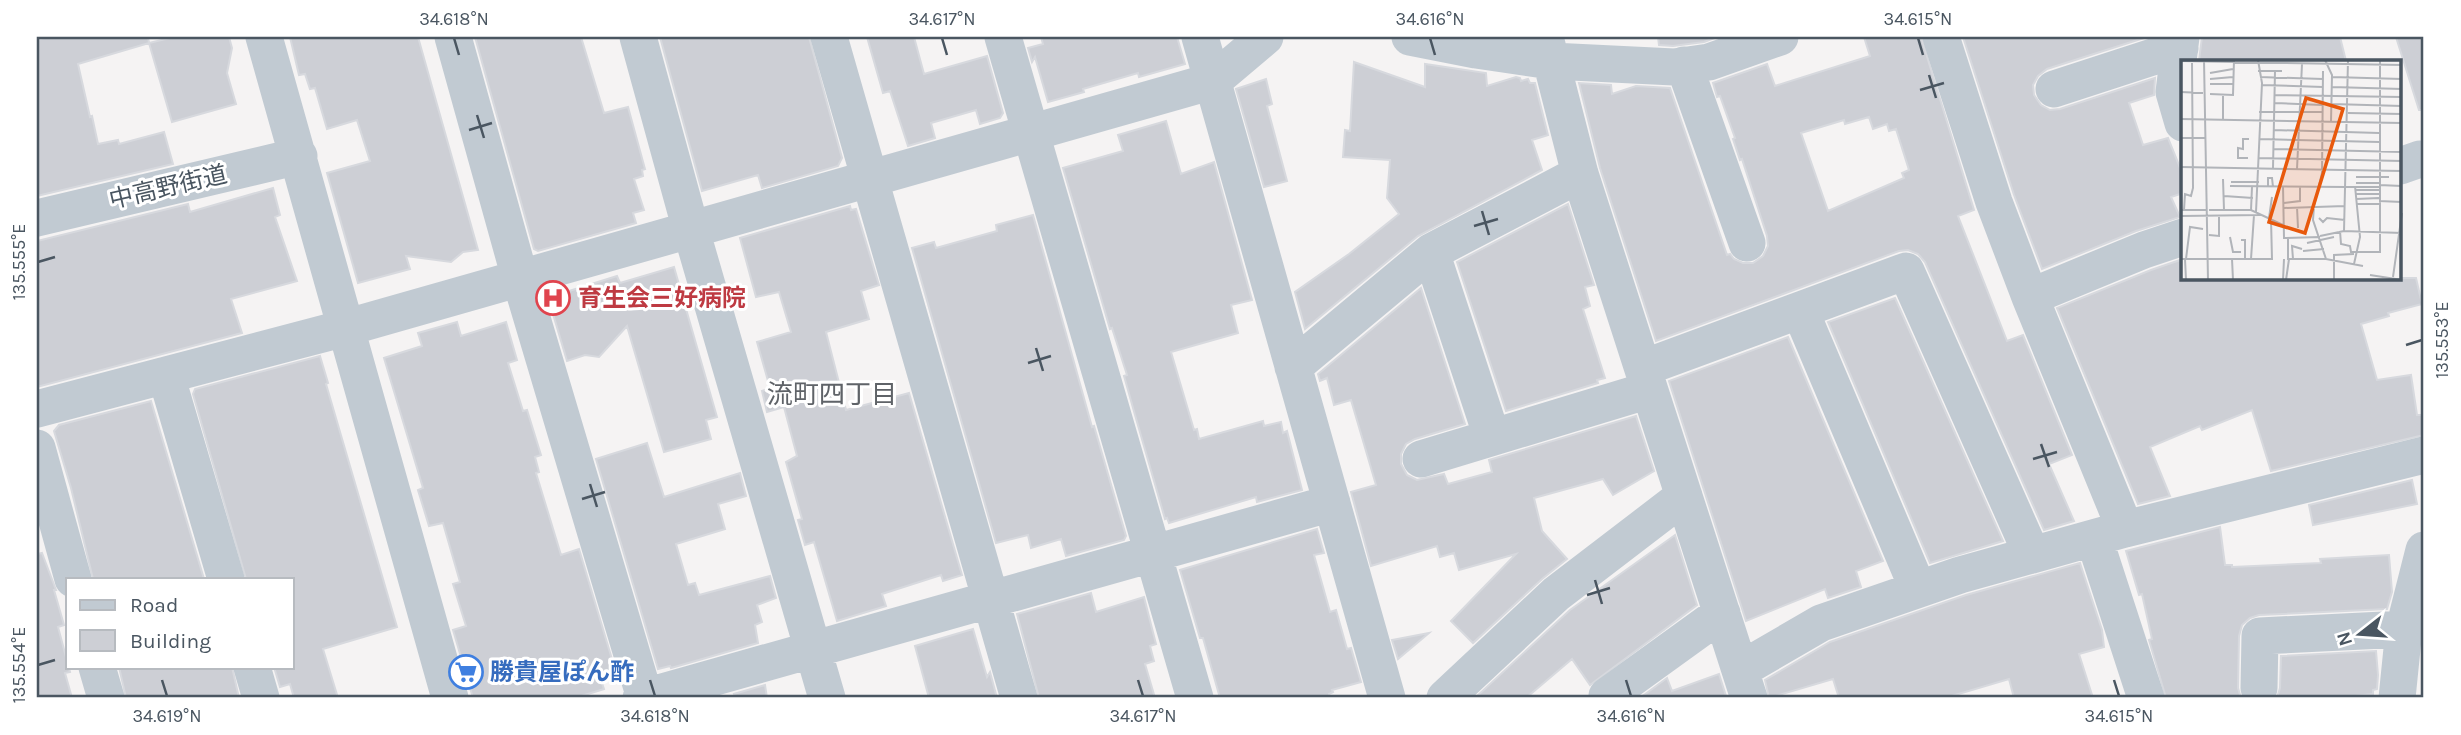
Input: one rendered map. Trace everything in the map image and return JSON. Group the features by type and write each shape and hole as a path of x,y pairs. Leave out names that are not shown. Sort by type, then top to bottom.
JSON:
{"street":[{"path":"264,37 450,698"},
{"path":"453,37 520,278 644,698 1332,503"},
{"path":"638,37 691,230 827,698"},
{"path":"829,37 1019,698"},
{"path":"1003,37 1195,698"},
{"path":"1200,37 1387,698"},
{"path":"37,409 345,328 1213,81 1265,37"},
{"path":"1410,37 1476,50 1548,49 1674,67 1709,62 1780,37"},
{"path":"1941,37 1994,202 2030,297 2109,534 2146,698"},
{"path":"2054,89 2181,42 2174,92 2181,116"},
{"path":"1548,49 1580,174 1745,684 1821,623 1918,589 2109,534 2424,455"},
{"path":"1684,65 1747,243"},
{"name":"中高野街道","path":"37,218 299,156"},
{"path":"1293,367 1431,252 1580,174"},
{"path":"2030,297 2181,238"},
{"path":"1431,252 1492,437"},
{"path":"1421,459 1492,437 1646,379 1800,310 1906,271 2032,555"},
{"path":"1800,310 1918,589"},
{"path":"166,375 226,578"},
{"path":"37,448 73,578"},
{"path":"1446,698 1556,594 1684,496"},
{"path":"2406,694 2404,629 2424,550"},
{"path":"1607,696 1722,613"},
{"path":"2259,688 2260,636 2404,629"},
{"path":"97,668 106,698"},
{"path":"252,668 261,698"}],"building":[{"path":"47,37 148,37 149,43 78,64 98,144 118,140 119,144 164,132 173,164 37,196 37,40"},
{"path":"174,37 229,37 232,48 227,73 236,104 172,122 149,43"},
{"path":"290,37 418,37 478,250 463,252 451,262 406,256 410,269 358,283 327,173 370,161 357,120 327,129 315,88 310,89 305,74 299,75"},
{"path":"475,37 581,37 604,113 628,107 645,169 642,170 643,176 634,179 644,210 633,213 636,223 538,251 534,249"},
{"path":"660,37 809,37 842,158 838,166 762,188 758,175 702,191"},
{"path":"867,37 914,37 924,74 987,56 1003,113 1000,118 980,124 976,110 931,123 935,138 908,146 890,91 883,93"},
{"path":"1041,37 1177,37 1185,64 1139,77 1138,73 1048,102 1035,57 1032,62 1028,48 1043,44"},
{"path":"1658,37 1717,37 1704,42 1673,46 1659,45"},
{"path":"1864,37 1921,37 1974,210 1958,216 2007,341 2023,335 2072,455 2049,464 2074,521 2044,530 1925,262 1918,254 1908,250 1899,251 1656,341 1600,168 1579,83 1611,85 1612,94 1636,86 1670,88 1727,255 1730,254 1743,263 1753,263 1763,256 1768,246 1767,236 1733,139 1735,138 1713,83 1767,64 1775,86 1870,56","holes":["1869,117 1873,129 1887,124 1889,131 1896,129 1909,170 1902,173 1904,178 1828,211 1801,133 1844,120 1845,124"]},
{"path":"1963,37 2147,37 2047,69 2038,76 2033,85 2034,95 2041,105 2050,110 2060,109 2155,78 2154,95 2129,103 2143,145 2168,138 2181,170 2181,194 2171,197 2180,217 2136,231 2042,269 2014,195"},
{"path":"2202,37 2340,37 2346,60 2199,60"},
{"path":"2396,37 2424,37 2424,110 2419,110"},
{"path":"1354,62 1425,87 1425,64 1486,73 1487,86 1516,77 1521,81 1528,79 1530,83 1535,83 1548,135 1532,140 1542,170 1418,236 1305,329 1295,292 1399,214 1387,198 1390,160 1343,157 1345,130 1350,131"},
{"path":"1266,79 1272,104 1267,106 1287,181 1264,187 1236,89"},
{"path":"1166,121 1181,174 1214,162 1252,300 1231,305 1238,333 1171,352 1194,430 1197,429 1199,439 1263,421 1264,426 1281,422 1283,433 1287,431 1302,490 1257,502 1256,497 1169,523 1167,518 1165,519 1124,376 1127,375 1112,328 1110,329 1063,168 1123,151 1118,135"},
{"path":"273,188 280,215 275,217 297,281 231,299 242,333 37,387 37,241 188,204 190,212"},
{"path":"1568,204 1594,285 1585,287 1590,306 1583,309 1605,378 1597,380 1598,383 1506,411 1457,262"},
{"path":"850,206 851,210 856,209 879,285 861,291 869,319 826,332 846,410 909,393 962,575 943,581 941,575 882,594 886,606 837,621 814,542 805,545 798,520 802,519 786,462 797,456 784,407 767,412 762,391 770,388 757,342 791,332 779,292 756,297 740,238"},
{"path":"1033,215 1092,427 1094,426 1126,536 1124,540 1066,556 1061,539 1031,548 1028,535 996,543 912,248 934,242 936,248 997,231 996,225"},
{"path":"2181,260 2181,280 2416,278 2422,304 2361,324 2377,380 2411,375 2417,415 2422,415 2424,435 2271,471 2252,410 2202,430 2200,426 2150,447 2170,496 2138,504 2057,308"},
{"path":"674,267 717,417 706,420 711,439 664,452 627,326 599,357 585,355 567,361 550,297 617,276 620,283"},
{"path":"1421,288 1465,424 1406,444 1401,454 1401,464 1407,475 1417,480 1444,474 1448,484 1492,472 1489,460 1636,416 1654,471 1613,495 1603,479 1534,498 1542,531 1567,559 1473,643 1451,621 1516,554 1459,570 1454,553 1440,557 1437,546 1371,566 1351,492 1376,485 1351,400 1334,405 1327,378 1320,381 1318,374"},
{"path":"1895,298 2003,541 1930,563 1828,322"},
{"path":"457,322 461,336 506,322 517,360 508,363 541,455 535,457 539,472 536,473 561,555 579,549 617,676 601,680 604,689 575,698 473,698 453,630 466,626 453,584 460,582 443,523 429,526 418,490 423,488 384,358 422,346 418,333"},
{"path":"1788,337 1883,561 1856,571 1861,587 1828,598 1825,589 1746,621 1669,381"},
{"path":"320,356 397,627 323,649 338,698 294,698 290,684 280,687 274,668 294,668 294,578 246,578 193,394 195,389"},
{"path":"151,401 204,578 93,578 54,431 59,425"},
{"path":"647,443 664,497 740,473 746,496 718,504 725,529 676,544 688,585 695,583 699,595 770,576 776,598 757,605 762,622 755,625 758,643 671,668 658,669 596,459"},
{"path":"2412,480 2417,504 2313,525 2309,505"},
{"path":"2220,527 2225,565 2232,567 2321,563 2320,559 2389,555 2392,592 2387,609 2259,615 2250,618 2242,625 2239,636 2238,688 2241,698 2166,698 2149,640 2152,639 2142,594 2139,595 2126,551"},
{"path":"1317,529 1324,553 1314,555 1330,612 1336,610 1347,649 1351,648 1361,682 1332,690 1330,698 1220,698 1180,570"},
{"path":"1675,535 1697,605 1590,685 1572,659 1526,698 1475,698 1570,610"},
{"path":"42,553 56,590 64,625 58,627 66,657 66,668 70,672 65,673 72,698 37,698 37,554"},
{"path":"2080,563 2102,630 2104,647 2079,654 2093,698 2014,698 2009,679 1945,698 1839,698 1833,679 1769,698 1765,680 1830,642 1966,595"},
{"path":"1091,593 1096,612 1144,597 1156,644 1150,646 1154,661 1145,664 1155,698 1039,698 1017,614"},
{"path":"973,629 987,677 990,672 997,698 929,698 915,646"},
{"path":"1429,633 1398,659 1392,640"},
{"path":"2376,651 2378,675 2377,689 2373,690 2373,694 2356,698 2277,698 2281,656"},
{"path":"119,668 232,668 239,698 126,698"},
{"path":"1719,674 1726,696 1724,698 1640,698 1667,678 1672,691"},
{"path":"765,685 767,698 736,698 734,694"}],"place":[{"name":"育生会三好病院","path":"553,298"},
{"name":"勝貴屋ぽん酢","path":"466,672"}],"district":[{"name":"流町四丁目","path":"832,394"}]}
